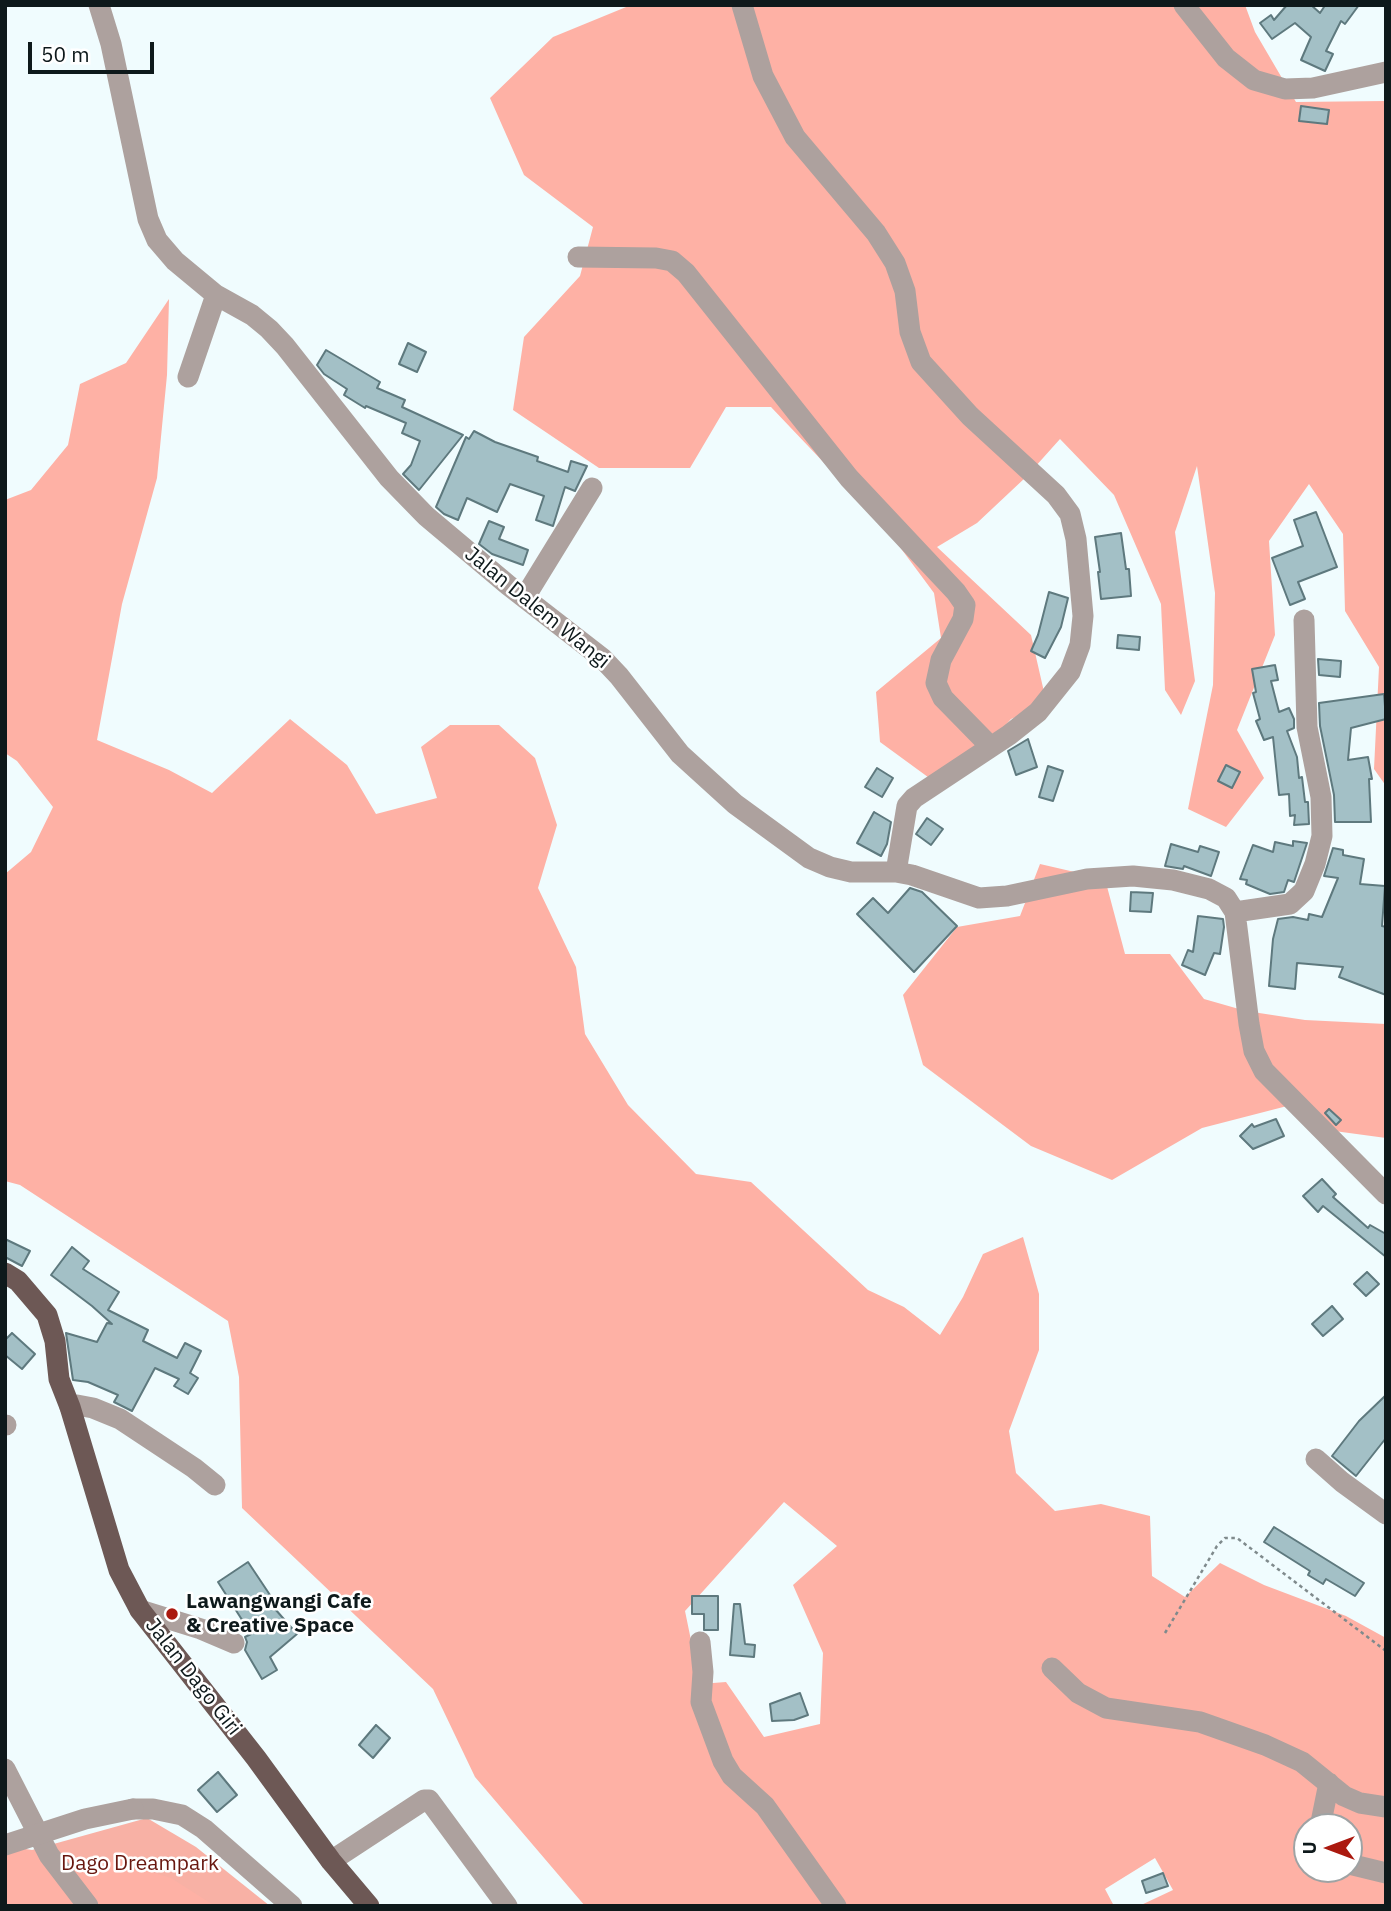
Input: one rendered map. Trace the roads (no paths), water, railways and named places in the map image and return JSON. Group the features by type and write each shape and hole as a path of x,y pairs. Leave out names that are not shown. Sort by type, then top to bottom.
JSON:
{"main road":[{"name":"Jalan Dago Giri","path":"5,1273 18,1281 47,1315 55,1341 59,1380 70,1407 118,1570 141,1610 256,1758 331,1861 369,1906"}],"street":[{"name":"Jalan Dalem Wangi","path":"99,5 111,44 148,219 157,240 175,261 216,295 252,315 269,329 389,478 426,516 602,658 620,676 680,754 735,804 809,858 851,872 896,872 979,898 1007,896 1087,879 1133,876 1173,880 1209,889 1226,898 1235,912"},
{"path":"742,5 763,76 795,137 876,233 895,263 905,291 910,332 921,362 970,416 1056,495 1070,514 1076,539 1083,616 1080,645 1069,672 1038,712 1009,736 932,784 907,806 896,872"},
{"path":"1184,5 1226,58 1254,80 1285,89 1313,88 1386,72"},
{"path":"578,257 656,258 672,261 687,273 849,478 956,592 965,605 963,619 941,660 936,683 943,698 990,747"},
{"path":"188,377 216,295"},
{"path":"525,597 592,488"},
{"path":"1304,620 1307,727 1321,797 1322,836 1304,891 1290,904 1235,912 1248,1024 1254,1051 1264,1071 1386,1194"},
{"path":"70,1407 77,1405 93,1408 120,1419 215,1485"},
{"path":"1316,1459 1386,1514"},
{"path":"141,1610 201,1629 234,1643"},
{"path":"700,1642 703,1672 701,1702 723,1761 732,1776 765,1806 836,1906"},
{"path":"1052,1668 1078,1693 1106,1708 1200,1722 1303,1762 1344,1796 1360,1803 1386,1807"},
{"path":"5,1769 49,1855 88,1906"},
{"path":"1323,1813 1329,1783"},
{"path":"331,1861 424,1800 429,1800 507,1906"},
{"path":"5,1845 85,1819 133,1809 153,1809 182,1815 204,1829 292,1906"},
{"path":"1363,1867 1386,1873"}],"place":[{"name":"Lawangwangi Cafe & Creative Space","path":"172,1614"}],"park label":[{"name":"Dago Dreampark","path":"140,1864"}]}
